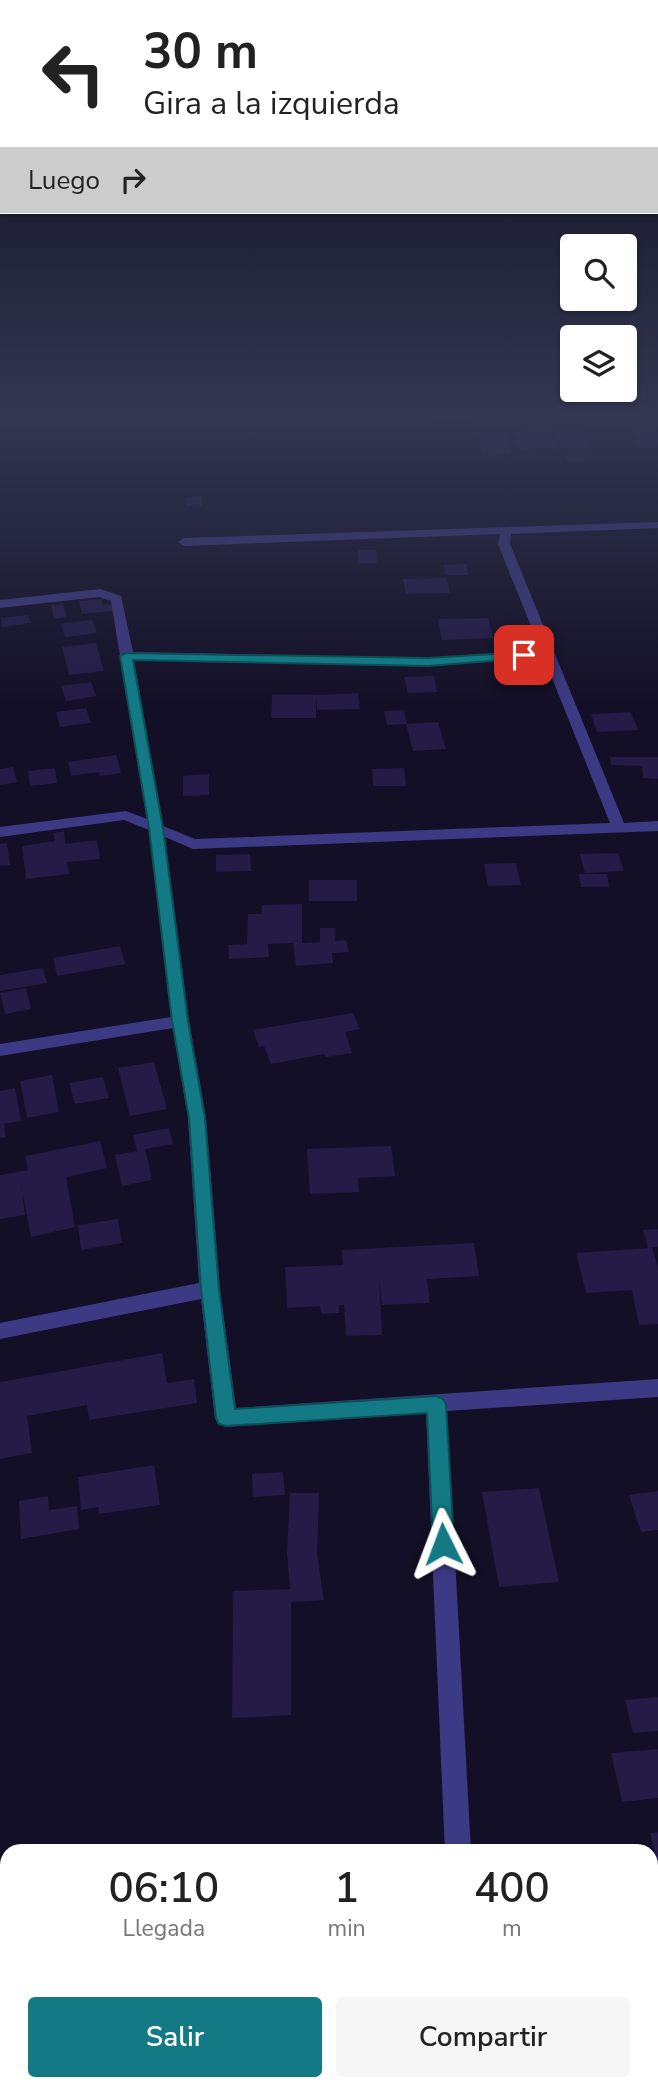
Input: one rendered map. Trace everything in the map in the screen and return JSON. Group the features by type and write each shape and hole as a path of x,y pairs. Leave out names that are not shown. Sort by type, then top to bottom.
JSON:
{"street":[{"path":"184,542 658,525"},
{"path":"506,530 504,544 619,828"},
{"path":"0,604 100,593 117,599 156,828 180,1021 197,1118 210,1289 226,1418 658,1388"},
{"path":"126,656 428,662 548,654"},
{"path":"0,832 127,815 193,844 658,827"},
{"path":"0,1050 180,1021"},
{"path":"0,1331 210,1289"},
{"path":"436,1404 458,1844"}],"building":[{"path":"358,550 376,550 377,563 358,563"},
{"path":"467,564 468,575 446,575 444,565"},
{"path":"447,578 450,593 406,594 403,579"},
{"path":"101,599 103,605 112,604 114,611 82,614 79,601"},
{"path":"63,604 67,617 54,619 51,605"},
{"path":"28,615 31,623 2,627 1,618"},
{"path":"488,618 493,638 442,640 438,619"},
{"path":"92,620 97,633 65,637 61,624"},
{"path":"96,643 104,671 69,675 62,647"},
{"path":"434,676 437,692 408,693 404,677"},
{"path":"91,682 96,696 66,701 61,686"},
{"path":"358,693 360,709 317,710 316,695"},
{"path":"272,695 316,695 316,718 271,718"},
{"path":"86,708 91,723 60,727 56,712"},
{"path":"404,710 407,724 387,725 384,711"},
{"path":"631,712 638,730 597,732 591,714"},
{"path":"438,722 446,749 413,751 406,724"},
{"path":"116,755 121,773 100,776 99,772 71,776 68,762"},
{"path":"610,757 658,757 658,779 643,778 642,766 611,765"},
{"path":"13,767 17,782 0,785 0,769"},
{"path":"55,768 57,783 30,786 28,771"},
{"path":"404,768 406,786 373,786 372,769"},
{"path":"209,774 209,795 183,796 183,776"},
{"path":"64,831 65,844 97,840 100,859 67,862 69,874 26,879 22,846 55,841 53,833"},
{"path":"7,843 10,865 0,866 0,844"},
{"path":"618,853 624,871 585,873 580,854"},
{"path":"250,854 251,871 216,872 216,855"},
{"path":"516,863 521,885 488,886 484,864"},
{"path":"579,874 607,874 609,887 581,887"},
{"path":"309,880 357,880 357,901 309,901"},
{"path":"302,904 302,943 320,942 320,928 335,928 335,941 346,940 349,952 332,953 333,963 296,966 293,943 268,944 269,957 229,959 228,945 247,944 248,914 261,914 262,905"},
{"path":"120,946 125,964 57,976 53,958"},
{"path":"43,968 47,983 0,991 0,975"},
{"path":"26,988 31,1009 5,1014 0,993"},
{"path":"353,1013 360,1029 345,1032 352,1053 326,1057 324,1054 271,1064 264,1046 259,1047 253,1030"},
{"path":"154,1062 167,1109 130,1116 118,1068"},
{"path":"52,1075 59,1112 27,1118 20,1081"},
{"path":"103,1077 109,1098 75,1104 69,1083"},
{"path":"15,1088 21,1121 4,1124 6,1137 0,1138 0,1091"},
{"path":"169,1128 173,1144 145,1149 152,1180 122,1186 115,1155 137,1151 133,1135"},
{"path":"100,1141 107,1168 66,1177 75,1227 31,1237 21,1185 25,1215 0,1219 0,1175 28,1170 25,1156"},
{"path":"391,1146 395,1176 358,1178 359,1192 310,1194 307,1149"},
{"path":"118,1219 122,1243 81,1250 78,1225"},
{"path":"658,1229 658,1247 652,1247 658,1267 658,1324 639,1325 632,1290 586,1293 576,1253 648,1248 643,1230"},
{"path":"474,1243 479,1276 427,1279 430,1303 382,1305 379,1278 382,1335 346,1336 344,1305 339,1305 339,1313 321,1314 320,1306 287,1308 285,1267 343,1265 342,1250"},
{"path":"162,1353 167,1383 194,1379 197,1403 89,1420 87,1405 27,1416 32,1453 0,1459 0,1382"},
{"path":"154,1465 160,1505 99,1514 98,1507 81,1510 78,1477"},
{"path":"283,1472 285,1495 253,1497 252,1474"},
{"path":"539,1488 559,1582 499,1587 482,1492"},
{"path":"658,1491 658,1530 641,1532 629,1495"},
{"path":"290,1493 319,1493 317,1554 324,1600 291,1602 291,1715 232,1718 233,1591 290,1589 287,1553"},
{"path":"48,1496 49,1510 77,1506 79,1529 21,1539 19,1501"},
{"path":"658,1697 658,1731 633,1733 625,1700"},
{"path":"658,1749 658,1798 622,1802 611,1753"},
{"path":"658,1832 658,1844 653,1844 650,1833"}],"route":[{"path":"443,1544 436,1404 226,1418 210,1289 197,1118 180,1021 156,828 126,656 428,662 524,655"}]}
